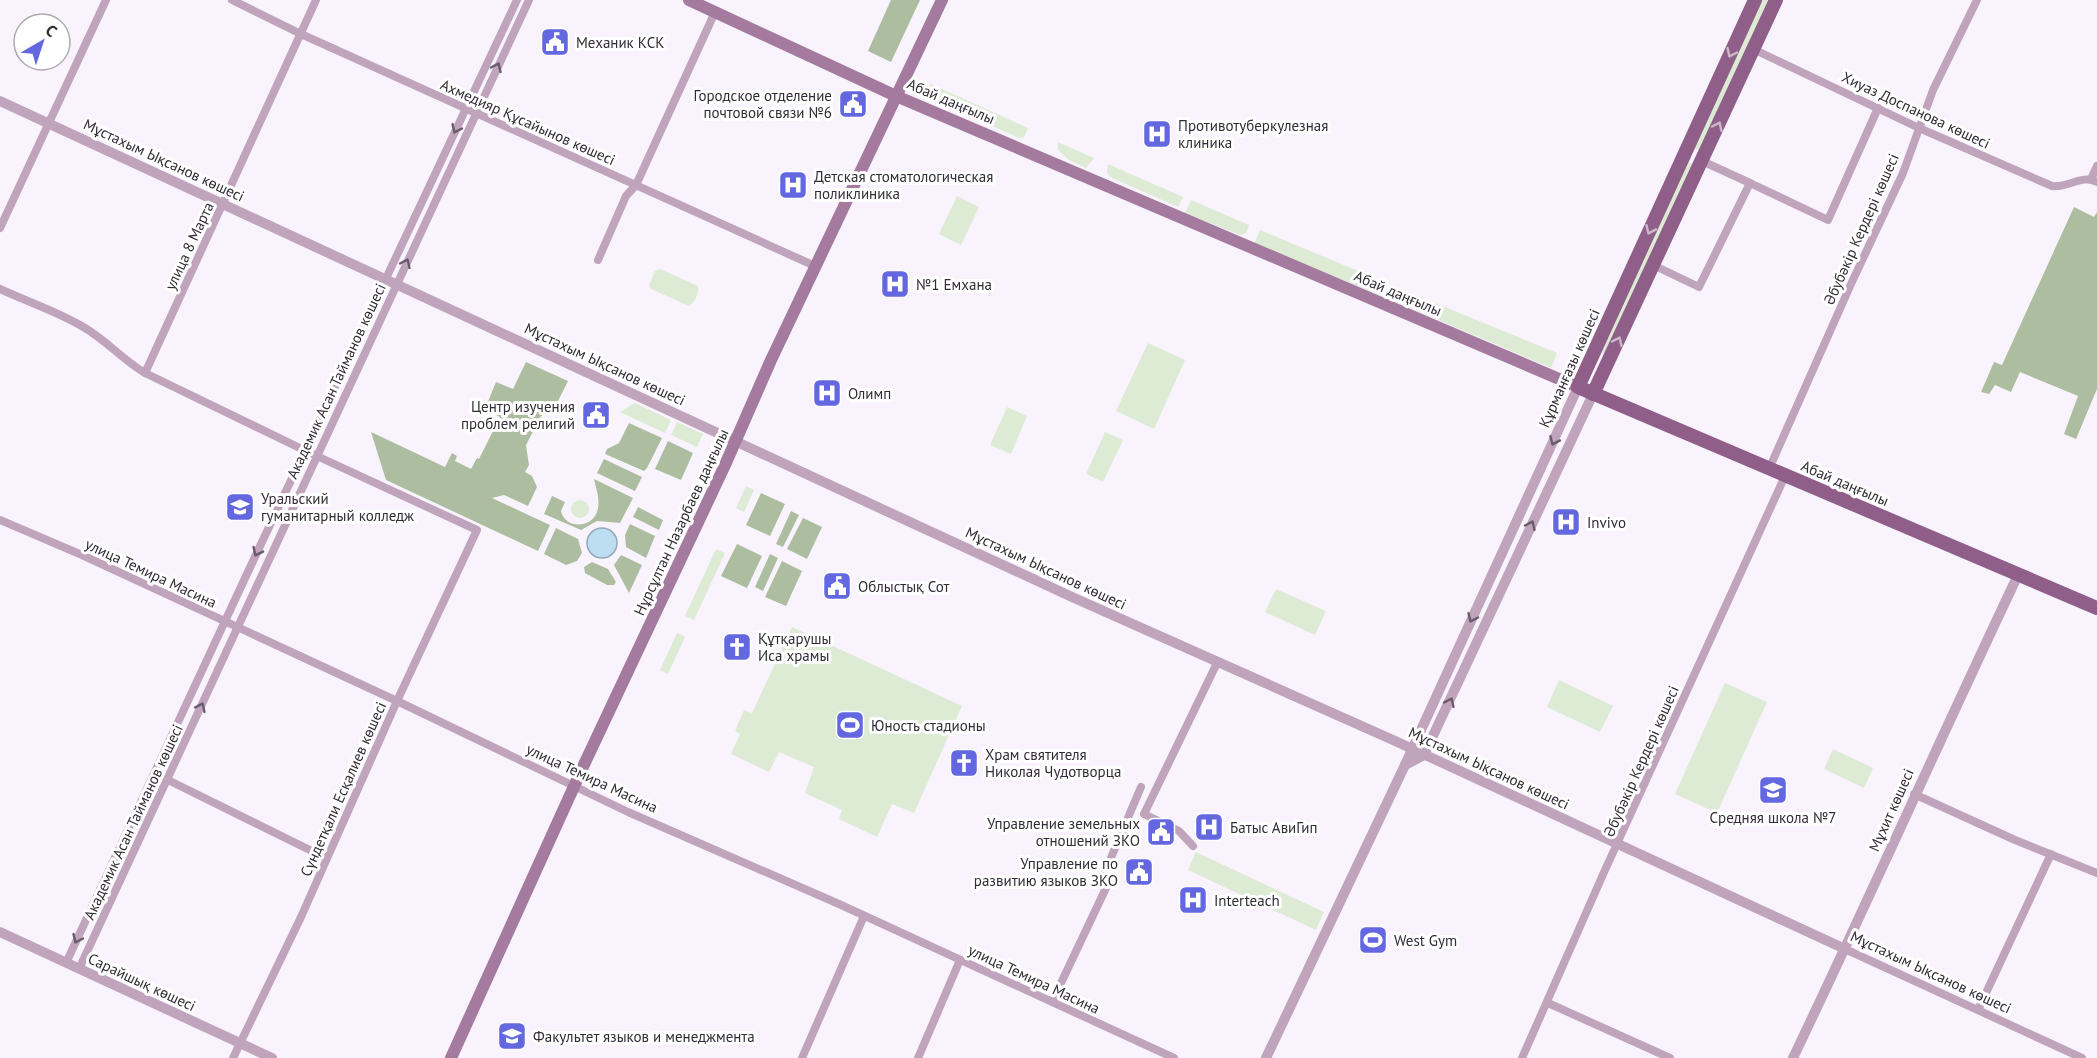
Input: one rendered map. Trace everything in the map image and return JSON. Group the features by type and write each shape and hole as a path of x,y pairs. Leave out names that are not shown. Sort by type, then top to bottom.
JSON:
{"main road":[{"name":"Абай даңғылы","path":"689,0 896,96 2097,608"},
{"name":"Нұрсұлтан Назарбаев даңғылы","path":"451,1058 575,785 736,441 771,360 942,0"},
{"name":"Құрманғазы көшесі","path":"1578,387 1755,0"},
{"path":"1593,394 1776,0"},
{"path":"1685,153 1702,161"}],"street":[{"path":"0,228 106,0"},
{"name":"Ахмедияр Құсайынов көшесі","path":"232,0 301,34 815,266"},
{"name":"улица 8 Марта","path":"145,373 316,0"},
{"name":"Академик Асан Тайманов көшесі","path":"79,969 316,456 466,108 517,0"},
{"name":"Академик Асан Тайманов көшесі","path":"66,963 306,451 476,113 528,0"},
{"name":"Әбубәкір Кердері көшесі","path":"1769,469 1903,173 1933,90 1977,0"},
{"path":"598,260 626,196 636,185 715,12"},
{"name":"Хиуаз Доспанова көшесі","path":"1754,49 1919,129 2052,186 2069,184 2080,179 2094,181"},
{"name":"Мұстахым Ықсанов көшесі","path":"0,101 1217,663 1411,749 2082,1058"},
{"path":"1702,161 1828,220 1878,108"},
{"path":"2094,181 2097,166"},
{"path":"1653,265 1699,286 1750,183"},
{"path":"0,289 83,326 108,343 127,362 145,373 316,456"},
{"name":"Құрманғазы көшесі","path":"1266,1058 1405,765 1578,387"},
{"path":"1405,765 1424,755 1593,394"},
{"name":"Сүндетқали Есқалиев көшесі","path":"233,1058 301,917 397,701 477,530 316,456"},
{"name":"Әбубәкір Кердері көшесі","path":"1522,1058 1785,476"},
{"name":"улица Темира Масина","path":"0,519 397,701 628,812 864,916 1174,1058"},
{"name":"Мұхит көшесі","path":"1793,1058 2018,575"},
{"path":"1193,846 1179,831 1144,814 1217,663"},
{"path":"168,780 327,858"},
{"path":"1052,1002 1106,888 1102,879 1141,787"},
{"path":"1914,794 2097,873"},
{"path":"1978,1010 2051,855"},
{"path":"802,1058 864,916"},
{"name":"Сарайшық көшесі","path":"0,932 272,1058"},
{"path":"918,1058 960,960"},
{"path":"1548,1003 1670,1058"}],"green space":[{"path":"891,0 920,0 891,62 868,51"},
{"path":"1762,0 1770,0 1700,151 1694,148"},
{"path":"931,84 1028,128 1024,137 1019,138 924,96"},
{"path":"1058,142 1094,158 1086,168 1069,160 1058,150"},
{"path":"1688,162 1694,165 1606,355 1600,352"},
{"path":"1108,164 1183,197 1178,207 1110,177 1107,173"},
{"path":"957,196 979,207 961,245 939,234"},
{"path":"1191,200 1249,225 1246,233 1240,235 1185,213"},
{"path":"2074,207 2094,217 2097,212 2097,389 2076,439 2064,434 2078,396 2020,372 2011,392 1995,385 1989,394 1981,392 1994,362 2002,365"},
{"path":"1260,230 1387,283 1380,295 1254,244"},
{"path":"660,269 698,286 696,298 691,305 651,289 649,285 655,271"},
{"path":"1396,287 1557,353 1551,368 1392,300"},
{"path":"1148,343 1185,360 1154,429 1116,411"},
{"path":"526,362 568,381 554,409 541,416 526,445 529,465 525,472 532,476 537,487 528,506 504,495 492,498 550,525 538,551 386,480 371,432 445,467 452,453 457,456 455,461 471,469 477,458 479,459 500,417 485,409 496,382 513,389"},
{"path":"635,403 671,420 665,433 620,412"},
{"path":"1007,407 1027,416 1011,454 990,445"},
{"path":"677,422 703,434 697,447 671,435"},
{"path":"629,423 662,438 644,471 605,454 607,449 619,443"},
{"path":"1105,432 1123,440 1103,482 1086,474"},
{"path":"668,441 693,453 681,480 655,469"},
{"path":"604,459 642,477 635,491 597,473"},
{"path":"594,479 633,498 620,523 597,521 581,530 544,514 552,496 565,502 561,511 568,522 580,524 592,520 596,515 598,505"},
{"path":"746,486 754,490 744,512 736,508"},
{"path":"761,493 785,504 770,536 746,525"},
{"path":"576,500 584,500 589,505 587,516 576,518 571,513 571,505"},
{"path":"638,507 663,520 659,530 633,517"},
{"path":"791,511 799,515 783,547 776,544"},
{"path":"803,518 822,527 807,559 787,549"},
{"path":"630,524 655,536 646,558 626,547 625,535"},
{"path":"556,528 578,539 582,553 577,561 566,565 544,554"},
{"path":"737,544 762,556 747,588 721,576"},
{"path":"716,549 725,553 694,620 685,616"},
{"path":"770,554 778,558 763,591 755,587"},
{"path":"621,555 642,565 629,593 614,565"},
{"path":"782,561 802,571 786,606 765,597"},
{"path":"592,562 608,569 616,582 614,585 607,585 585,573 584,567"},
{"path":"1276,589 1326,611 1315,635 1265,612"},
{"path":"792,627 962,706 914,813 892,804 877,837 839,819 842,810 805,793 814,767 779,752 769,772 731,754 740,734 735,731 744,710 752,713"},
{"path":"677,633 685,637 668,674 660,670"},
{"path":"1559,680 1613,706 1600,732 1547,707"},
{"path":"1725,683 1767,702 1717,813 1675,794"},
{"path":"1833,749 1873,768 1864,788 1824,769"},
{"path":"1196,852 1324,912 1316,930 1188,870"}],"water":[{"path":"602,528 612,533 617,543 612,553 602,558 592,553 587,543 592,533"}],"place":[{"name":"Механик КСК","path":"555,42"},
{"name":"Городское отделение почтовой связи №6","path":"853,104"},
{"name":"Противотуберкулезная клиника","path":"1157,134"},
{"name":"Детская стоматологическая поликлиника","path":"793,185"},
{"name":"№1 Емхана","path":"895,284"},
{"name":"Олимп","path":"827,393"},
{"name":"Центр изучения проблем религий","path":"596,415"},
{"name":"Уральский гуманитарный колледж","path":"240,507"},
{"name":"Invivo","path":"1566,522"},
{"name":"Облыстық Сот","path":"837,586"},
{"name":"Құтқарушы Иса храмы","path":"737,647"},
{"name":"Юность стадионы","path":"850,725"},
{"name":"Храм святителя Николая Чудотворца","path":"964,763"},
{"name":"Средняя школа №7","path":"1773,790"},
{"name":"Батыс АвиГип","path":"1209,827"},
{"name":"Управление земельных отношений ЗКО","path":"1161,832"},
{"name":"Управление по развитию языков ЗКО","path":"1139,872"},
{"name":"Interteach","path":"1193,900"},
{"name":"West Gym","path":"1373,940"},
{"name":"Факультет языков и менеджмента","path":"512,1036"}]}
